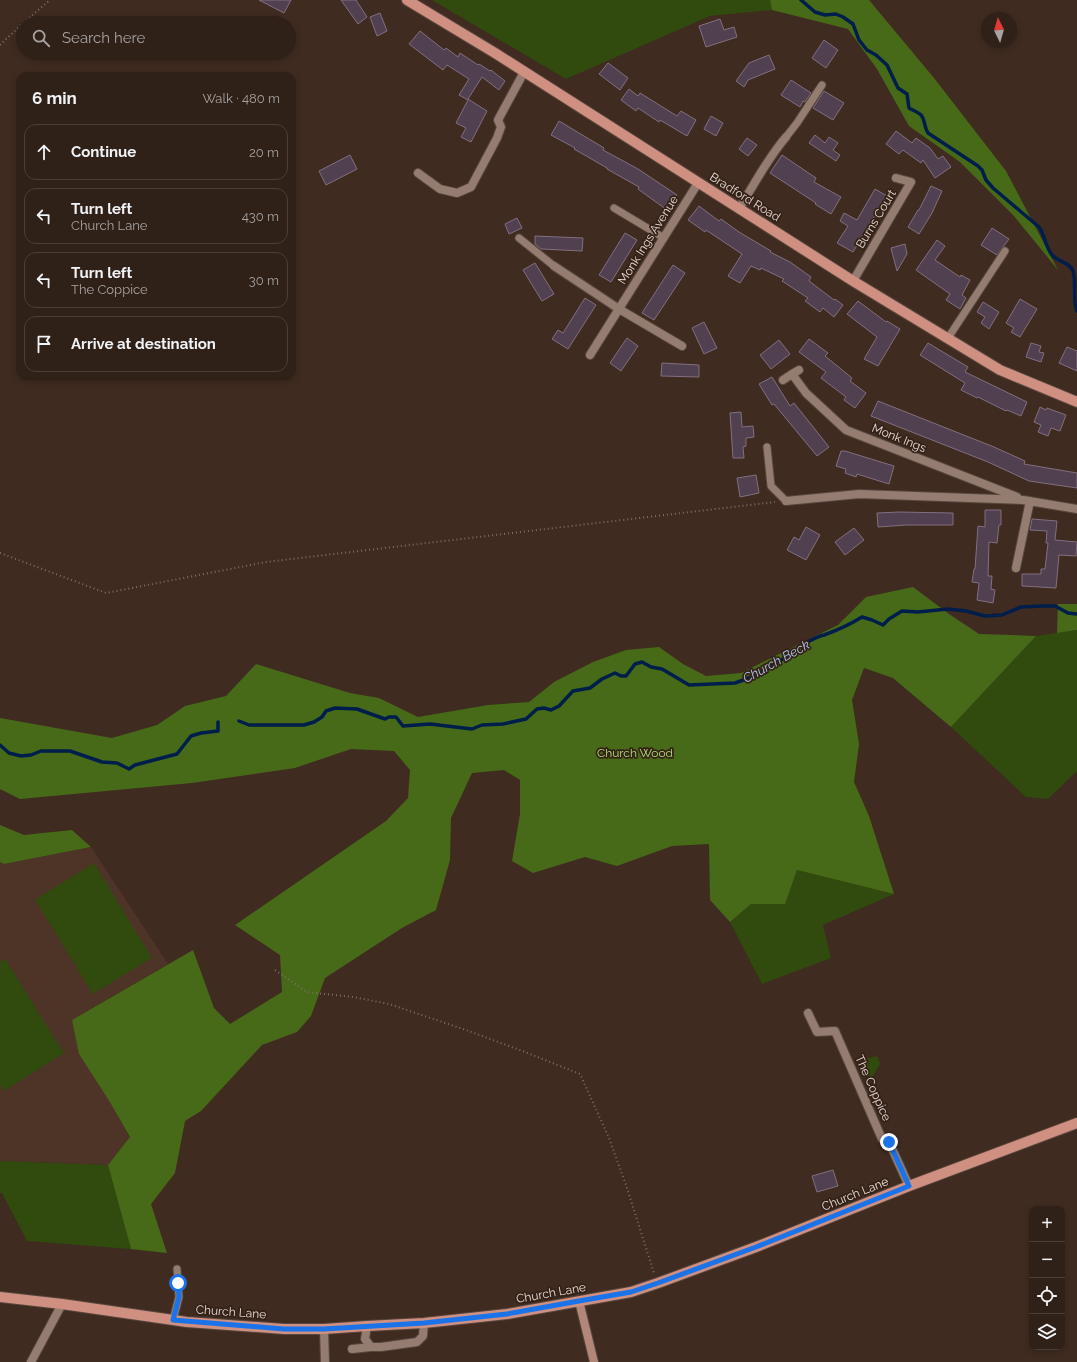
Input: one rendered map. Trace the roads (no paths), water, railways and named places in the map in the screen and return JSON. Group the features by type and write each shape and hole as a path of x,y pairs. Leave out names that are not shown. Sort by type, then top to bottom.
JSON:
{"main road":[{"name":"Bradford Road","path":"407,0 524,72 853,281 1000,370 1077,402"},
{"name":"Church Lane","path":"0,1297 62,1304 173,1320 284,1329 324,1329 424,1323 507,1314 631,1292 658,1283 756,1247 909,1186 1077,1124"},
{"path":"579,1301 594,1362"}],"street":[{"path":"418,173 440,189 457,194 471,187 497,138 501,127 498,120 524,72"},
{"path":"739,209 775,150 786,137"},
{"name":"Burns Court","path":"853,281 911,182 896,178"},
{"name":"Monk Ings Avenue","path":"590,355 698,183"},
{"path":"554,266 619,309 682,346"},
{"name":"Monk Ings","path":"783,380 796,372 806,393 846,430 1027,500"},
{"name":"Monk Ings","path":"786,501 860,494 1027,500 1077,510"},
{"path":"1016,568 1027,500"},
{"name":"The Coppice","path":"808,1012 817,1032 835,1031 882,1138 889,1142 909,1186"},
{"path":"31,1362 62,1304"},
{"path":"352,1349 382,1347 417,1342 422,1336 424,1323"},
{"path":"368,1326 365,1339 371,1347"},
{"path":"324,1329 325,1362"}],"lane":[{"path":"786,137 822,85"},
{"path":"614,208 664,238"},
{"path":"519,238 554,266"},
{"path":"948,338 1005,251"},
{"path":"767,447 771,486 786,501"},
{"path":"173,1320 179,1297 177,1269"}],"waterway":[{"path":"801,0 815,12 825,15 836,14 853,24 859,40 867,50 876,55 887,65 898,88 907,94 909,108 921,115 928,133 978,166 982,170 986,180 993,188 1039,227 1052,255 1067,264 1073,271 1077,311"},
{"name":"Church Beck","path":"239,721 249,725 304,725 314,722 322,717 326,711 335,708 357,709 385,719 389,717 396,717 403,726 430,724 472,729 482,725 503,724 526,719 537,709 544,708 551,710 559,706 573,691 590,688 602,679 615,673 621,676 626,676 635,664 642,662 651,667 662,669 689,685 735,683 749,678 797,651 798,647 811,640 843,627 862,617 883,625 889,619 902,611 918,612 948,609 966,611 985,616 1002,615 1021,607 1043,606 1055,606 1068,613 1077,614"},
{"name":"Church Beck","path":"0,745 9,753 21,756 31,755 41,751 70,751 102,762 117,763 129,769 135,765 177,754 191,736 218,731 218,722"}],"park label":[{"name":"Church Wood","path":"635,753"}]}
